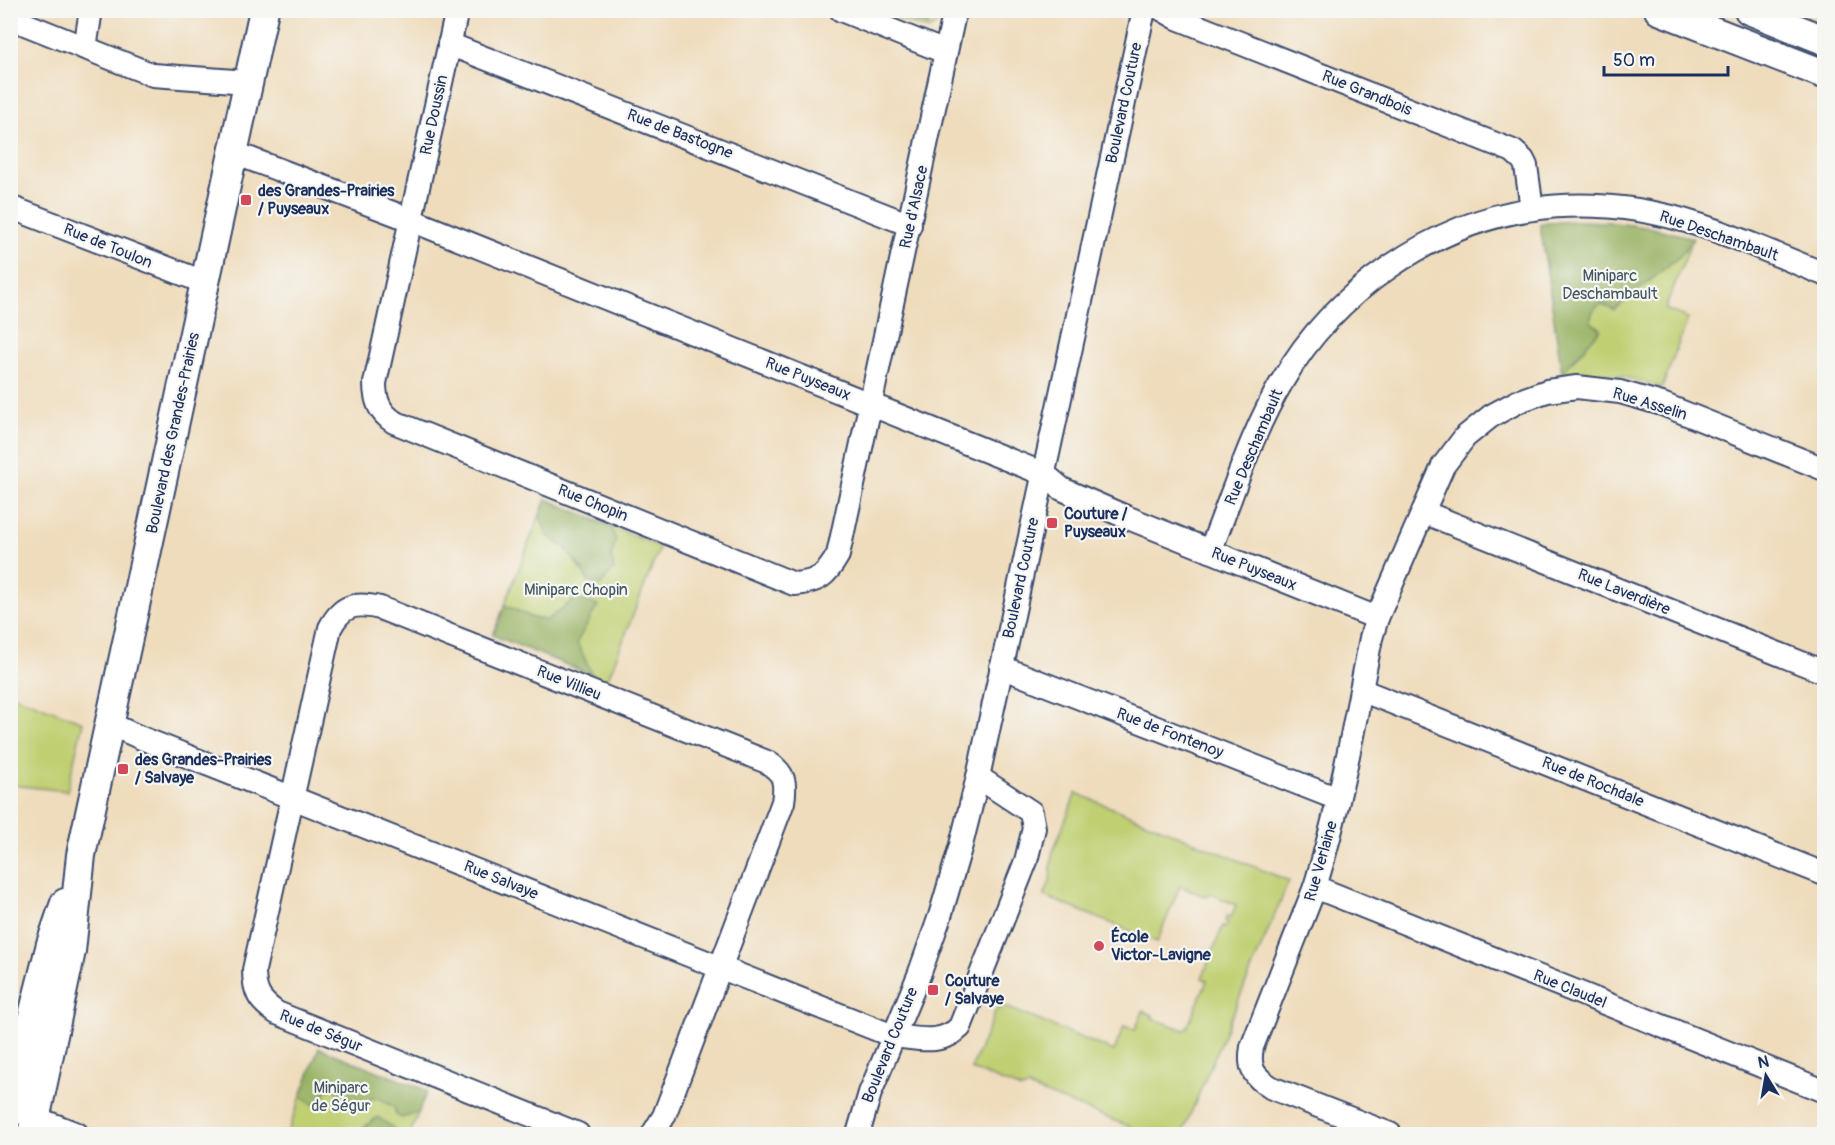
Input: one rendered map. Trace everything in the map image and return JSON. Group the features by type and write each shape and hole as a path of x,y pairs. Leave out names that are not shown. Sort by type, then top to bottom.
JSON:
{"main road":[{"name":"Boulevard des Grandes-Prairies","path":"10,1107 51,944 81,855 264,10"},
{"path":"1659,10 1824,74"},
{"path":"1749,10 1824,40"},
{"name":"Boulevard des Grandes-Prairies","path":"35,1126 71,951 81,855"}],"street":[{"path":"85,48 91,10"},
{"name":"Rue Doussin","path":"411,220 457,10"},
{"path":"841,10 945,52"},
{"name":"Rue d'Alsace","path":"871,404 955,10"},
{"name":"Boulevard Couture","path":"858,1134 870,1093 919,975 940,916 961,845 978,777 1144,10"},
{"name":"Rue Grandbois","path":"1163,10 1177,18 1513,150 1526,166 1532,208"},
{"path":"10,18 153,75 248,82"},
{"name":"Rue de Bastogne","path":"450,44 910,225"},
{"name":"Rue Puyseaux","path":"232,152 411,220 1044,474 1062,489 1126,517 1377,618"},
{"name":"Rue de Toulon","path":"10,207 206,284"},
{"name":"Rue Deschambault","path":"1210,551 1271,401 1298,357 1328,320 1360,288 1400,260 1440,237 1487,220 1532,208 1605,207 1654,213 1703,226 1824,274"},
{"name":"Rue Chopin","path":"411,220 375,383 378,407 385,416 394,422 777,578 794,584 812,582 829,572 838,555 871,404"},
{"name":"Rue Asselin","path":"1377,618 1443,466 1465,437 1491,416 1519,401 1547,391 1571,388 1620,392 1662,404 1824,469"},
{"name":"Rue Laverdière","path":"1423,512 1824,672"},
{"name":"Rue Villieu","path":"292,797 330,628 337,615 350,607 365,604 768,762 778,768 784,779 783,802 722,968"},
{"name":"Rue Verlaine","path":"1377,618 1338,799 1315,887 1249,1059 1252,1071 1272,1088 1390,1134"},
{"name":"Rue de Fontenoy","path":"1001,667 1338,799"},
{"name":"Rue de Rochdale","path":"1361,690 1824,874"},
{"name":"Rue Salvaye","path":"110,724 893,1036 937,1040 950,1035 960,1027 1026,861 1034,828 1031,812 978,777"},
{"name":"Rue de Ségur","path":"292,797 254,970 254,983 265,1005 277,1013 578,1134"},
{"name":"Rue Claudel","path":"1315,887 1824,1091"},
{"path":"653,1134 664,1116 722,968"},
{"path":"10,1107 35,1126 77,1134"}],"green space":[{"path":"878,11 940,11 938,24 928,30"},
{"path":"888,11 933,11 927,26"},
{"name":"Miniparc Deschambault","path":"1573,221 1607,222 1652,228 1693,238 1665,309 1688,318 1662,388 1613,375 1588,372 1562,373 1540,224"},
{"path":"1573,221 1607,222 1652,228 1693,238 1680,256 1614,310 1602,304 1595,308 1591,322 1601,329 1562,373 1540,224"},
{"name":"Miniparc Chopin","path":"546,499 660,547 607,681 493,635"},
{"path":"546,499 611,527 616,540 611,556 614,569 600,586 587,580 564,547 547,536 540,516"},
{"path":"575,599 598,605 577,642 592,675 493,635 505,605 533,618 547,620"},
{"path":"10,694 83,722 67,791 11,785"},
{"path":"1076,793 1289,881 1182,1134 1149,1134 1028,1087 1021,1089 971,1069 997,1008 1000,1009 1001,1005 1114,1051 1124,1026 1135,1030 1143,1011 1153,1015 1152,1018 1184,1030 1187,1028 1207,981 1202,978 1223,926 1226,927 1228,923 1225,922 1227,916 1231,917 1236,905 1209,893 1207,897 1180,886 1157,942 1044,896 1050,881 1052,854"},
{"name":"Miniparc de Ségur","path":"319,1048 427,1091 410,1134 287,1134"},
{"path":"319,1048 427,1091 418,1113 402,1118 396,1115 394,1107 379,1098 351,1102 333,1088 326,1091 323,1100 313,1105 301,1096"},
{"path":"378,1117 401,1134 362,1134 360,1130"}],"place":[{"name":"des Grandes-Prairies / Puyseaux","path":"246,200"},
{"name":"Couture / Puyseaux","path":"1052,523"},
{"name":"des Grandes-Prairies / Salvaye","path":"123,769"},
{"name":"École Victor-Lavigne","path":"1099,946"},
{"name":"Couture / Salvaye","path":"933,990"}]}
